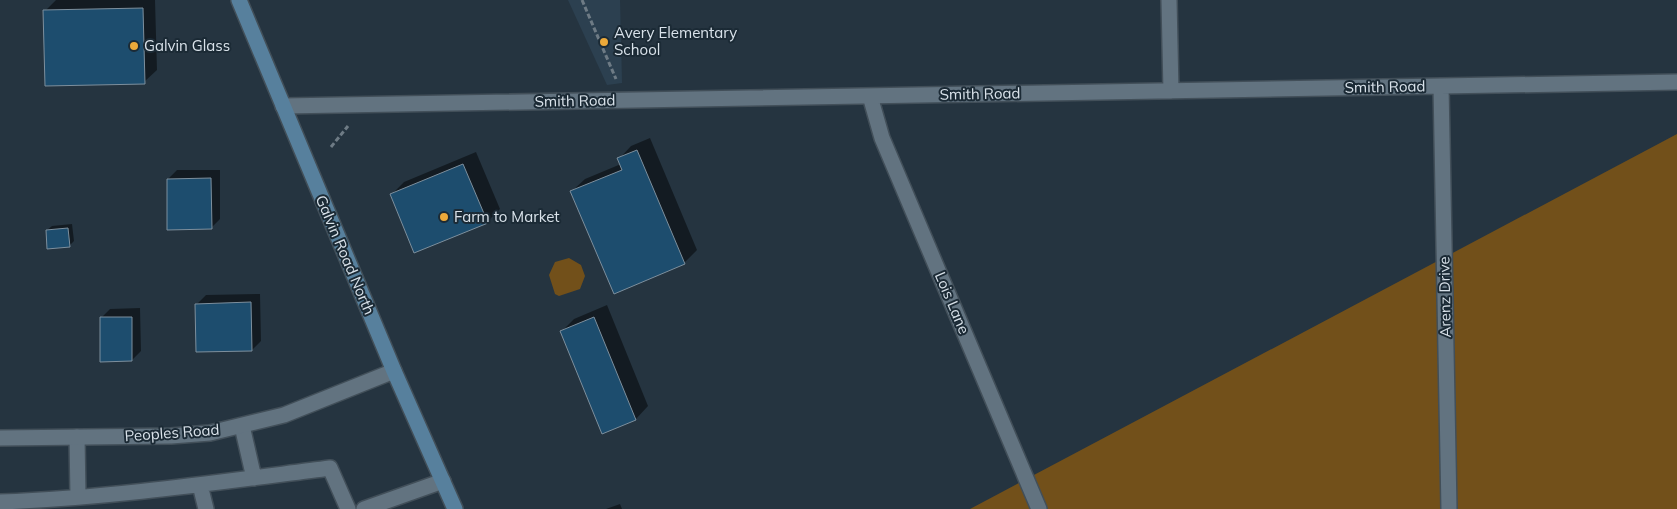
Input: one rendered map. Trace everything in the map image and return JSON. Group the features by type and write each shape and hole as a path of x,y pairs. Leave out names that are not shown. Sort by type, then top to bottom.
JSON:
{"main road":[{"name":"Galvin Road North","path":"239,0 394,371 455,509"}],"street":[{"path":"1170,0 1171,91"},
{"name":"Smith Road","path":"283,106 1677,82"},
{"name":"Arenz Drive","path":"1441,86 1449,509"},
{"name":"Lois Lane","path":"870,96 882,138 1039,509"},
{"name":"Peoples Road","path":"0,438 171,436 210,433 284,415 394,371"},
{"path":"242,426 254,478"},
{"path":"77,437 78,497"},
{"path":"0,502 49,505 78,497 200,485 330,468 348,509"},
{"path":"364,509 443,481"},
{"path":"200,485 206,509"}],"path":[{"path":"582,0 616,79"}],"shaded area":[{"name":"Avery Elementary School","path":"568,0 620,0 622,83 607,85"},
{"path":"1677,134 1677,509 970,509"},
{"path":"569,258 581,265 585,276 580,289 559,296 555,294 549,275 555,262"}],"building":[{"path":"143,8 145,84 45,86 43,10"},
{"path":"637,150 685,264 614,294 570,191 622,170 617,158"},
{"path":"463,164 488,223 414,253 390,194"},
{"path":"211,178 212,229 167,230 167,179"},
{"path":"68,228 70,247 47,249 46,230"},
{"path":"251,302 252,351 196,352 195,304"},
{"path":"100,317 132,317 132,361 100,362"},
{"path":"594,317 636,420 602,434 560,331"}],"place":[{"name":"Avery Elementary School","path":"604,42"},
{"name":"Galvin Glass","path":"134,46"},
{"name":"Farm to Market","path":"444,217"}]}
